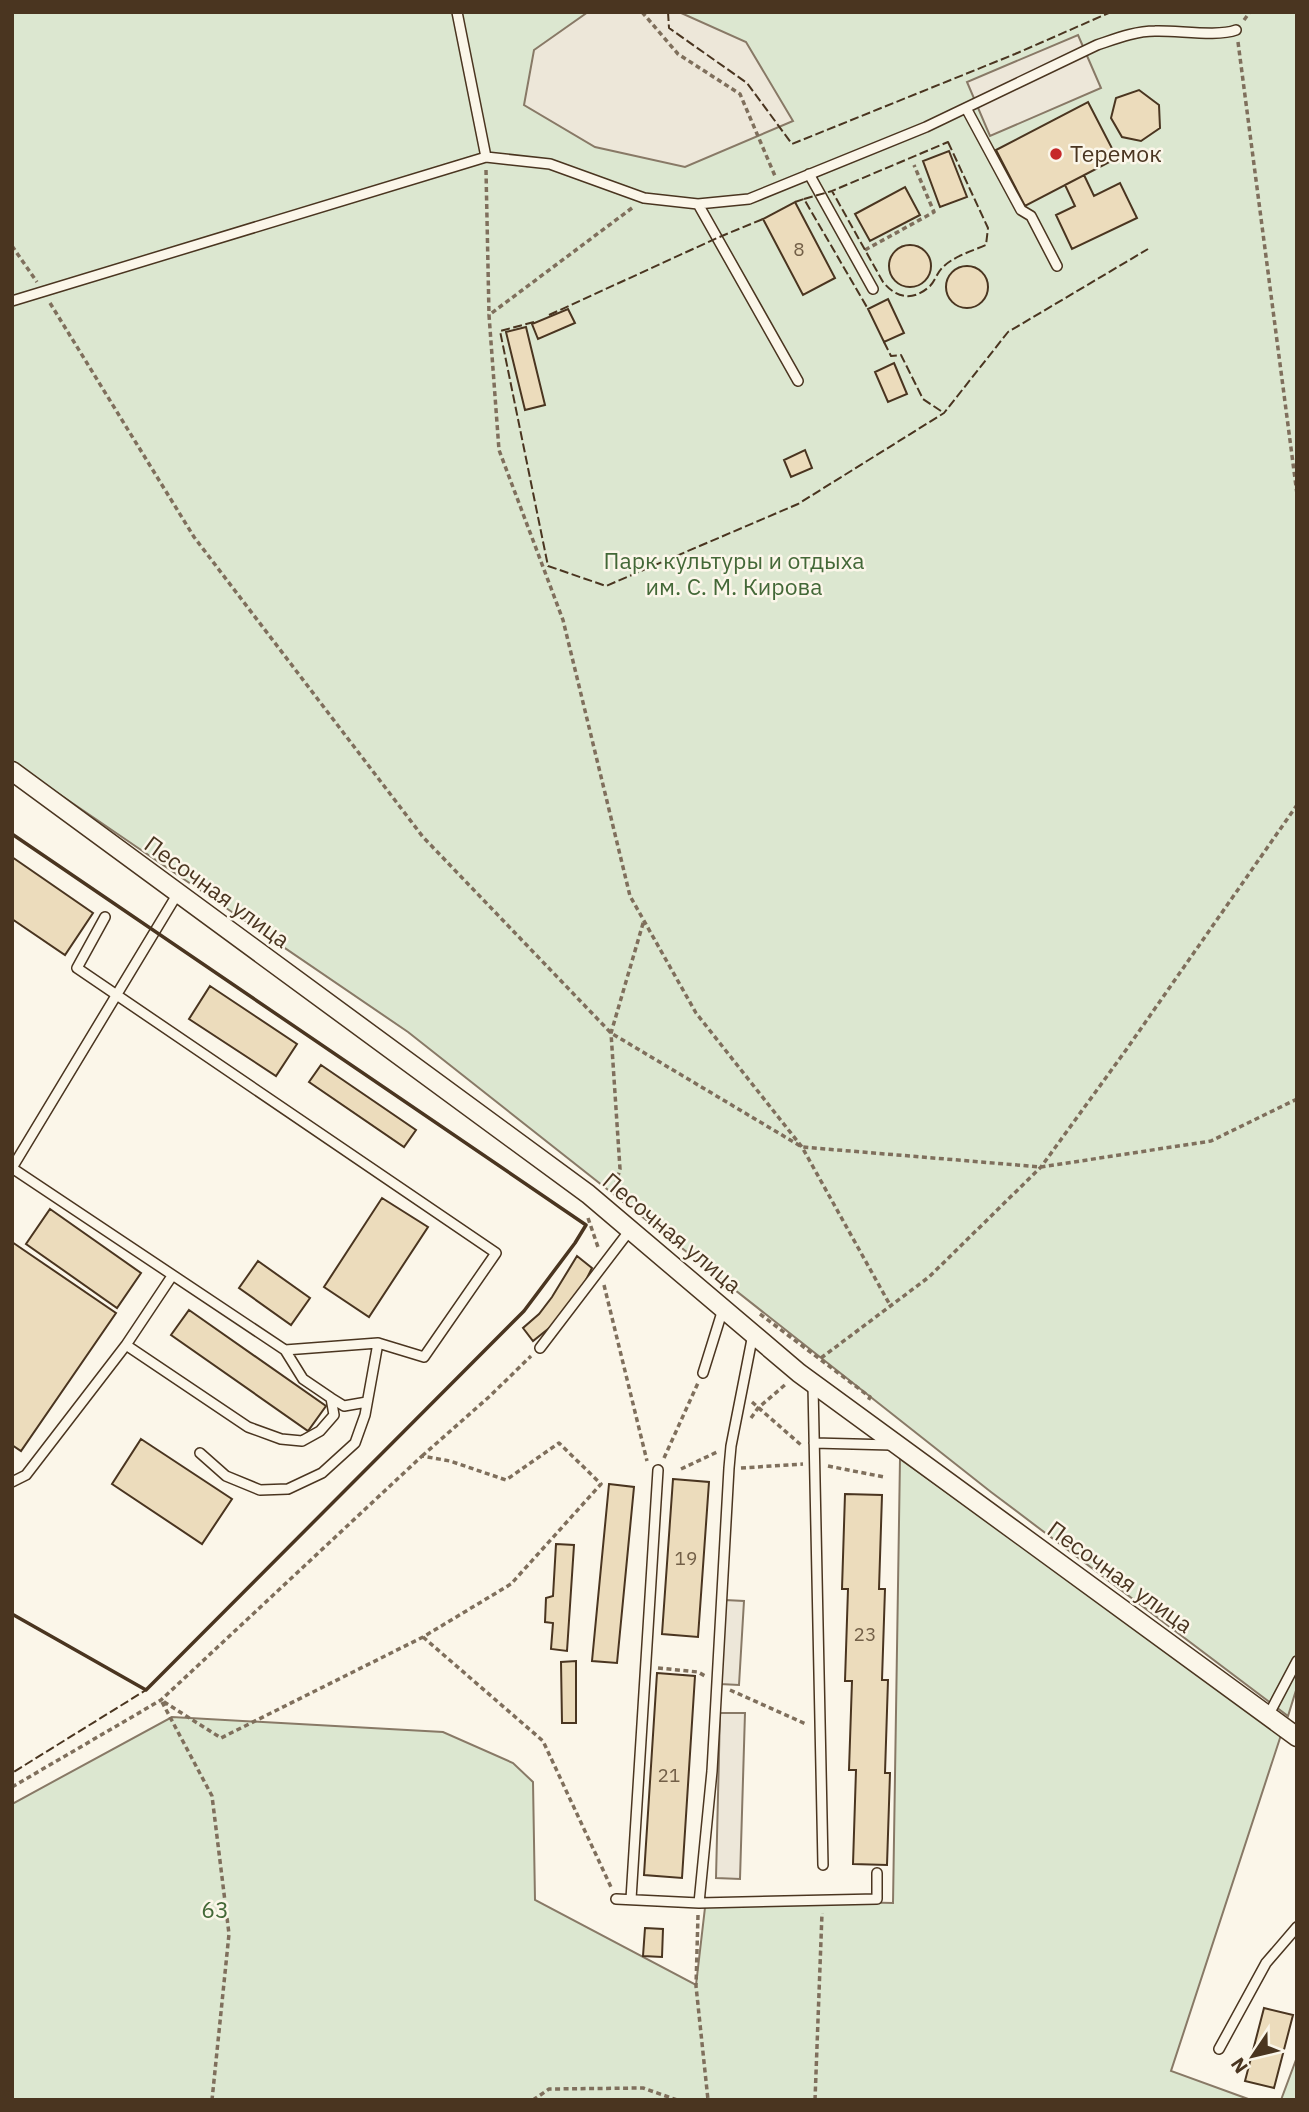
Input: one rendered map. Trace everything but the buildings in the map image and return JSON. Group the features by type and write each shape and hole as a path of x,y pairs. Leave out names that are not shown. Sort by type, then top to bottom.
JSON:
{"street":[{"name":"Песочная улица","path":"12,771 588,1194 813,1383 1297,1737"}],"lane":[{"path":"457,12 485,157"},
{"path":"12,301 485,157 550,164 644,198 698,204 749,199 926,127 1097,45 1125,35 1151,30 1219,33 1236,30"},
{"path":"966,108 1021,210 1031,216 1058,266"},
{"path":"808,174 873,289"},
{"path":"698,204 798,381"},
{"path":"178,893 12,1168 285,1350 303,1379 331,1398 344,1406 367,1402"},
{"path":"105,917 77,968 496,1252 424,1357 378,1343 285,1350"},
{"path":"540,1348 630,1230"},
{"path":"12,1482 26,1475 126,1345 172,1276"},
{"path":"703,1373 723,1309"},
{"path":"699,1903 712,1771 729,1468 753,1334"},
{"path":"200,1453 226,1476 260,1490 288,1489 322,1473 355,1443 367,1402 378,1343"},
{"path":"126,1345 248,1427 281,1439 302,1441 320,1431 334,1416 331,1398"},
{"path":"813,1383 824,1865"},
{"path":"814,1443 898,1445"},
{"path":"631,1899 646,1667 654,1470"},
{"path":"1268,1716 1297,1661"},
{"path":"616,1899 699,1903 877,1899 877,1873"},
{"path":"1219,2049 1266,1963 1297,1927"}],"path":[{"path":"642,12 678,54 740,94 779,186"},
{"path":"1236,30 1297,494"},
{"path":"485,157 489,315 499,450 563,620 630,896 696,1013 802,1147 890,1305"},
{"path":"854,256 934,212 914,165"},
{"path":"489,315 644,198"},
{"path":"12,246 43,291 194,537 423,837 611,1033 802,1147 1041,1167 1210,1141 1297,1099"},
{"path":"813,1383 821,1358 929,1277 1041,1167 1297,805"},
{"path":"593,1233 606,1210 620,1169 611,1033 644,920"},
{"path":"588,1194 587,1213 601,1258 600,1269 654,1470"},
{"path":"12,1787 161,1700 540,1348"},
{"path":"654,1470 703,1373"},
{"path":"741,1393 814,1460"},
{"path":"161,1700 221,1738 422,1637 510,1584 601,1484 559,1443 506,1480 450,1461 422,1456"},
{"path":"729,1468 814,1460 884,1477"},
{"path":"422,1637 543,1741 616,1899"},
{"path":"646,1667 698,1672 717,1684 820,1730"},
{"path":"161,1700 212,1796 229,1934 212,2100"},
{"path":"815,2100 823,1900"},
{"path":"699,1903 696,1986 708,2100"},
{"path":"533,2100 549,2090 643,2088 677,2100"}],"green space":[{"name":"Парк культуры и отдыха им. С. М. Кирова","path":"12,12 1297,12 1297,1687 1288,1716 991,1492 408,1032 12,762"},
{"name":"63","path":"900,1459 1282,1732 1171,2071 1251,2100 12,2100 12,1804 172,1717 443,1732 513,1763 533,1782 535,1900 696,1985 706,1899 893,1903"},
{"path":"1297,2057 1297,2100 1281,2100"}],"shaded area":[{"path":"588,12 679,12 746,42 793,121 685,167 595,147 524,105 534,50"},
{"path":"1078,35 1101,88 990,136 967,82"},
{"path":"725,1600 744,1601 739,1685 720,1684"},
{"path":"720,1713 745,1713 740,1879 716,1878"}],"fence":[{"path":"668,12 669,28 747,83 792,144 1015,54 1111,12"},
{"path":"948,142 988,228 986,245 946,264 924,291 911,296 899,295 883,282 832,191 948,142"},
{"path":"804,199 832,191"},
{"path":"795,202 804,199 868,309"},
{"path":"549,315 763,219"},
{"path":"534,322 500,331 548,566 606,586 798,504 944,413 1008,332 1148,249"},
{"path":"884,342 891,356 901,355 923,399 944,413"},
{"path":"12,1614 146,1690 12,1773"}],"wall":[{"path":"12,834 586,1225 524,1311 146,1690 12,1614"}],"place":[{"name":"Теремок","path":"1056,154"}]}
